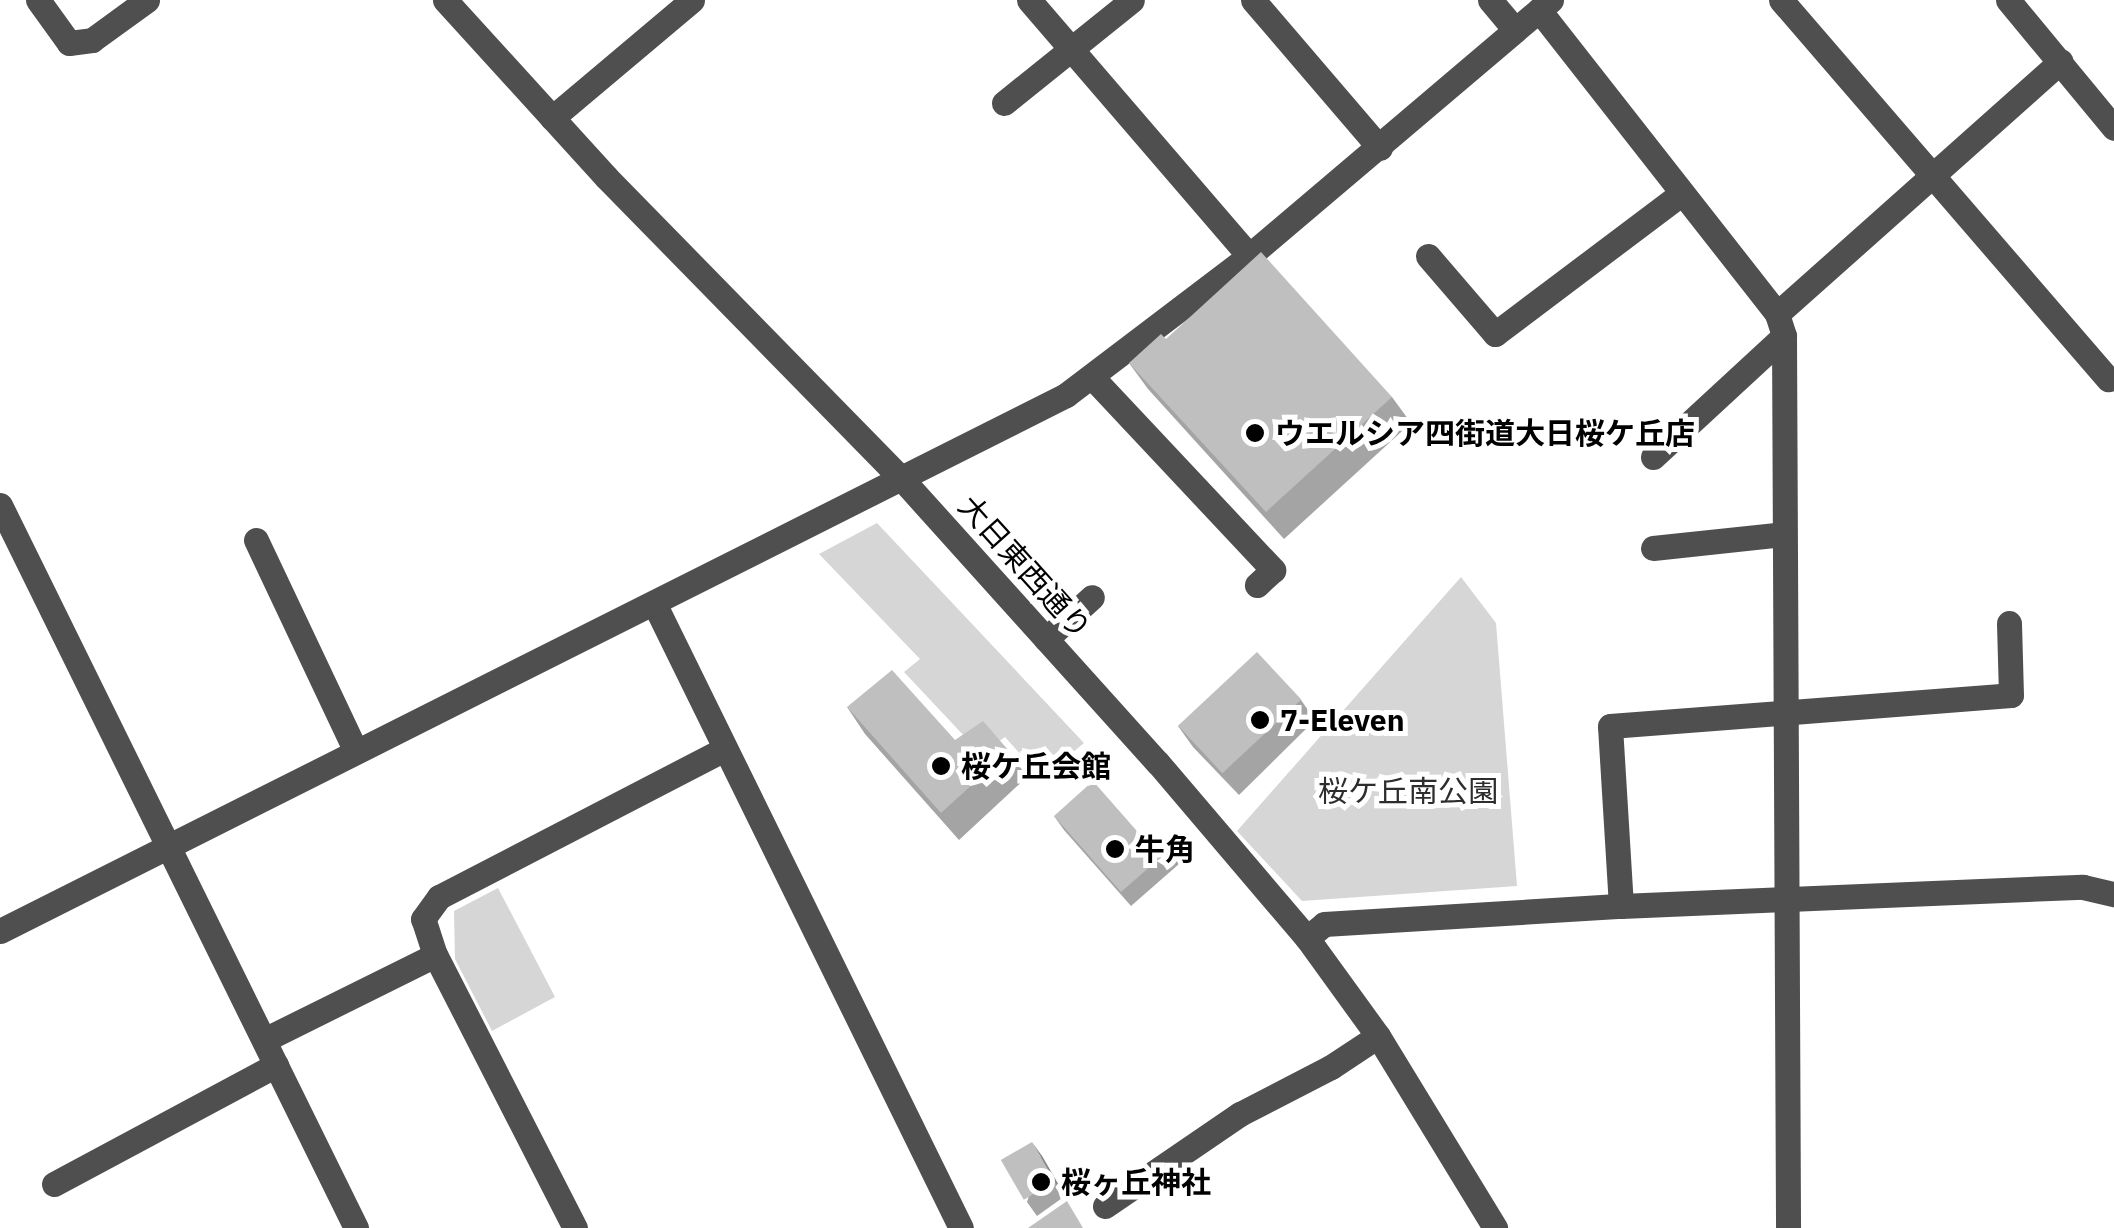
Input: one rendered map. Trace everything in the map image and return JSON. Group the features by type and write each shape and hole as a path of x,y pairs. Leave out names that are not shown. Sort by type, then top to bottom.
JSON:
{"street":[{"path":"38,0 70,43 92,40 147,0"},
{"name":"大日東西通り","path":"445,0 552,118 902,479 1307,938 1378,1036 1495,1228"},
{"path":"552,118 692,0"},
{"path":"1029,0 1249,256"},
{"path":"1004,103 1072,53 1132,0"},
{"path":"1253,0 1380,148"},
{"path":"1490,0 1515,30"},
{"path":"1781,0 2108,379"},
{"path":"2008,0 2114,128"},
{"path":"0,930 1066,396 1249,256 1545,5 1780,325 1788,1228"},
{"path":"1653,456 1934,174 2060,62"},
{"path":"1428,256 1494,334 1682,193"},
{"path":"1092,377 1272,570 1257,585"},
{"path":"0,506 10,553 168,846 356,1228"},
{"path":"1653,548 1784,534"},
{"path":"256,540 356,752"},
{"path":"1046,639 1092,598"},
{"path":"654,604 962,1228"},
{"path":"1621,906 1610,726 2011,695 2009,623"},
{"path":"575,1228 434,955 423,919 440,897 725,749"},
{"path":"1307,938 1324,924 1621,906 2082,886 2114,894"},
{"path":"264,1040 434,955"},
{"path":"1105,1206 1240,1114 1331,1067 1378,1036"},
{"path":"54,1184 276,1065"}],"green space":[{"path":"877,523 1084,743 1042,778 1005,737 981,754 904,672 920,659 819,554"},
{"name":"桜ケ丘南公園","path":"1461,577 1496,623 1517,886 1302,901 1237,831"},
{"path":"498,888 555,997 492,1031 455,959 454,911"}],"building":[{"path":"1261,252 1392,397 1266,512 1129,363 1161,334 1166,339"},
{"path":"1257,652 1301,700 1222,773 1178,726"},
{"path":"892,670 955,740 983,721 1009,751 941,813 847,707"},
{"name":"牛角","path":"1093,781 1143,838 1152,831 1169,850 1121,892 1054,816"},
{"path":"1032,1142 1055,1182 1024,1200 1001,1160"},
{"path":"1067,1201 1083,1228 1028,1228"}],"place":[{"name":"ウエルシア四街道大日桜ケ丘店","path":"1255,433"},
{"name":"7-Eleven","path":"1260,720"},
{"name":"桜ケ丘会館","path":"941,766"},
{"name":"牛角","path":"1115,849"},
{"name":"桜ヶ丘神社","path":"1041,1182"}]}
